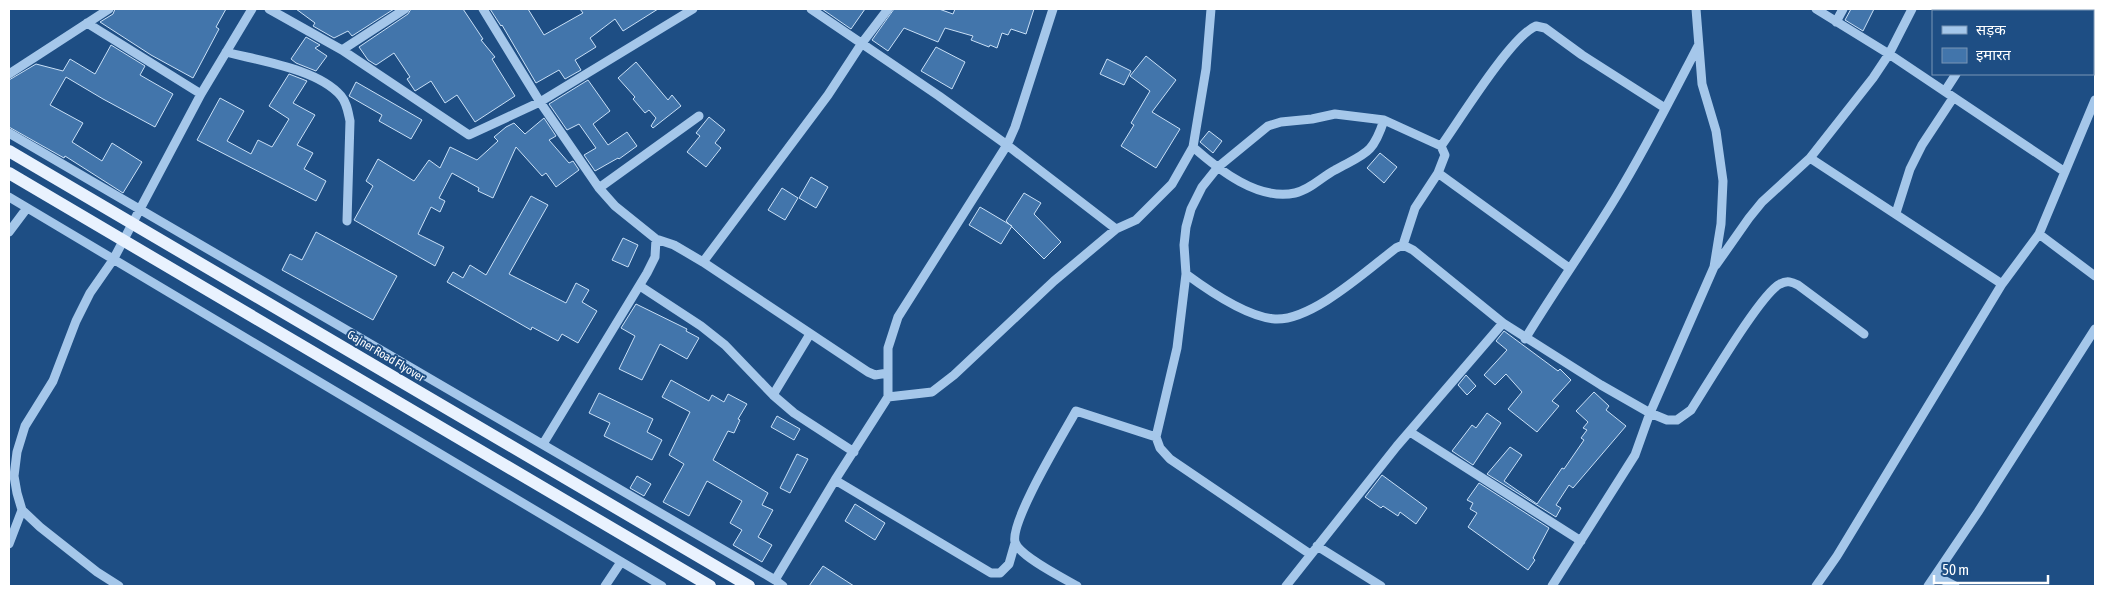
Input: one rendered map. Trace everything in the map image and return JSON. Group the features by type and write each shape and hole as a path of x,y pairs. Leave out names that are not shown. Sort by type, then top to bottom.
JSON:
{"main road":[{"name":"Gajner Road Flyover","path":"9,151 749,586"},
{"path":"9,173 710,586"}],"street":[{"path":"9,74 109,9"},
{"path":"119,586 97,572 40,527 22,510 14,476 17,452 25,426 53,381 86,300 112,260 201,94 252,9"},
{"path":"269,9 342,50 469,135 540,102 693,9"},
{"path":"342,50 405,9"},
{"path":"483,9 540,102 599,188 615,206 656,239 674,245 703,262 868,372 875,374 888,373"},
{"path":"811,9 1007,144 1116,229"},
{"path":"703,262 828,95 862,43 888,9"},
{"path":"775,580 888,397 888,348 898,317 1007,144 1015,127 1053,9"},
{"path":"888,397 932,392 954,375 1054,281 1116,229 1136,220 1172,184 1193,147 1206,69 1211,9"},
{"path":"1696,9 1702,84 1716,131 1723,181 1721,224 1714,267"},
{"path":"1816,9 1889,54 2065,172"},
{"path":"1836,22 1843,9"},
{"path":"1552,586 1635,455 1650,413 1714,267 1762,202 1810,158 1873,78 1889,54 1912,9"},
{"path":"87,23 201,94"},
{"path":"1441,146 1503,58 1526,33 1536,26 1545,28 1582,56 1665,108"},
{"path":"1525,339 1616,197 1698,45"},
{"path":"226,52 302,71 319,79 340,95 347,105 350,121 347,221"},
{"path":"1944,91 1955,75"},
{"path":"1896,213 1910,169 1922,145 1953,98"},
{"path":"1818,585 2002,284 2039,234 2095,100"},
{"path":"1186,274 1235,306 1275,319 1300,315 1328,300 1396,248 1403,245 1416,208 1438,173 1445,155 1441,146 1384,120 1335,114 1312,119 1281,122 1268,126 1218,167 1202,187 1191,209 1184,245 1186,274 1177,348 1156,437 1160,448 1170,460 1310,554"},
{"path":"599,188 699,116"},
{"path":"1193,147 1237,180 1261,190 1283,194 1297,193 1363,155 1377,141 1384,120"},
{"path":"9,133 784,586"},
{"path":"1810,158 2002,284"},
{"path":"1438,173 1569,268"},
{"path":"9,197 662,586"},
{"path":"9,232 27,208"},
{"path":"2039,234 2095,274"},
{"path":"543,444 640,286 655,257 656,239"},
{"path":"1403,245 1413,250 1525,339 1650,413 1667,420 1677,420 1691,410 1763,300 1780,284 1790,282 1798,285 1864,334"},
{"path":"640,286 701,326 725,345 773,395 801,418 854,452"},
{"path":"1286,586 1410,432 1503,323"},
{"path":"1928,586 2095,329"},
{"path":"773,395 810,334"},
{"path":"835,480 991,573 1000,573 1009,564 1015,543 1015,530 1022,511 1076,410 1156,437"},
{"path":"1410,432 1581,541"},
{"path":"9,544 22,510"},
{"path":"1015,543 1024,554 1077,586"},
{"path":"1317,546 1382,586"},
{"path":"605,586 621,562"},
{"path":"1936,576 1955,586"}],"building":[{"path":"115,9 226,9 216,27 219,29 193,78 151,55 100,22 113,14"},
{"path":"296,9 394,9 352,36 348,31 334,38 313,26 315,23"},
{"path":"411,9 463,9 483,39 481,40 495,57 492,59 515,96 475,122 457,95 445,103 431,81 415,91 407,79 410,77 394,53 376,65 368,60 359,47 408,14"},
{"path":"490,9 528,9 544,35 583,13 580,9 658,9 623,31 615,19 590,38 596,47 575,60 581,70 565,79 559,70 536,83 502,25"},
{"path":"822,9 865,9 851,29"},
{"path":"894,9 939,9 953,14 955,9 1034,9 1026,34 1011,29 1008,35 1002,33 997,48 971,40 973,36 945,28 938,42 904,28 888,51 872,40"},
{"path":"1851,9 1874,9 1863,31 1845,20"},
{"path":"306,37 320,45 315,48 327,56 316,71 291,59"},
{"path":"111,45 145,66 140,75 173,94 155,127 66,77 50,105 83,123 72,142 102,161 112,143 142,162 123,193 65,156 64,158 9,127 9,80 36,64 63,71 70,59 95,74"},
{"path":"936,47 965,62 952,89 921,71"},
{"path":"1146,56 1176,80 1152,112 1180,129 1156,168 1121,146 1134,125 1131,123 1150,91 1130,76"},
{"path":"1107,59 1131,71 1124,85 1100,74"},
{"path":"636,62 668,100 672,95 681,106 653,128 651,126 656,118 649,110 645,113 633,99 635,97 618,78"},
{"path":"289,74 307,81 293,103 315,115 297,145 313,153 304,169 326,181 316,201 197,140 220,98 244,111 227,141 251,154 258,140 272,147 289,119 269,106"},
{"path":"588,80 610,111 593,124 608,145 627,132 637,146 619,159 595,171 584,155 596,148 579,124 567,130 549,104"},
{"path":"356,82 422,120 411,139 379,121 382,115 349,96"},
{"path":"709,117 725,130 715,143 721,148 706,167 687,152 700,136 696,133"},
{"path":"544,118 556,136 549,140 569,163 573,161 579,170 556,187 546,173 542,176 516,147 493,198 478,191 479,188 452,173 439,198 445,201 440,212 431,207 418,234 444,247 435,266 354,220 373,186 366,181 378,159 414,181 429,160 440,168 450,147 477,160 498,141 494,137 506,127 514,123 525,134"},
{"path":"1209,131 1222,141 1213,153 1200,142"},
{"path":"1380,153 1397,167 1384,183 1367,168"},
{"path":"811,177 828,187 816,208 799,198"},
{"path":"782,188 798,198 785,220 768,210"},
{"path":"1024,193 1041,203 1034,214 1061,242 1044,259 1006,221"},
{"path":"531,196 548,205 509,274 566,303 576,283 589,290 582,302 597,311 578,343 562,334 558,341 532,327 531,330 447,282 453,272 463,278 470,265 486,275"},
{"path":"980,207 1012,226 1001,244 969,225"},
{"path":"316,232 397,276 373,320 282,270 290,254 302,260"},
{"path":"623,238 638,245 628,267 612,260"},
{"path":"636,304 687,329 686,331 699,338 687,359 660,344 642,380 619,369 635,336 621,328"},
{"path":"1504,331 1558,371 1560,369 1571,380 1552,401 1559,406 1537,432 1508,409 1522,392 1506,374 1495,385 1484,375 1507,350 1496,341"},
{"path":"1466,375 1476,386 1467,395 1458,385"},
{"path":"671,380 709,401 712,395 724,402 728,394 747,404 738,419 740,420 734,433 728,431 713,460 768,493 762,505 773,510 758,537 772,545 762,562 733,545 742,530 730,523 742,501 707,481 689,516 663,502 684,464 669,455 690,412 662,397"},
{"path":"1594,392 1609,406 1606,410 1626,426 1573,488 1569,485 1556,505 1561,508 1556,517 1487,474 1510,447 1522,455 1504,481 1537,504 1584,440 1581,438 1587,430 1583,428 1588,422 1576,411"},
{"path":"599,393 653,419 647,432 662,440 652,460 604,436 610,423 589,413"},
{"path":"1487,413 1501,423 1473,465 1452,451 1472,425 1476,428"},
{"path":"777,416 800,429 794,440 771,427"},
{"path":"797,454 808,459 790,493 780,488"},
{"path":"1382,475 1427,508 1416,524 1400,512 1398,516 1383,506 1381,508 1365,497"},
{"path":"637,476 651,484 644,496 630,488"},
{"path":"1479,483 1549,528 1533,558 1535,560 1528,570 1468,527 1477,513 1470,509 1473,503 1467,500"},
{"path":"855,504 885,523 875,540 845,521"},
{"path":"823,566 854,586 809,586"}]}
